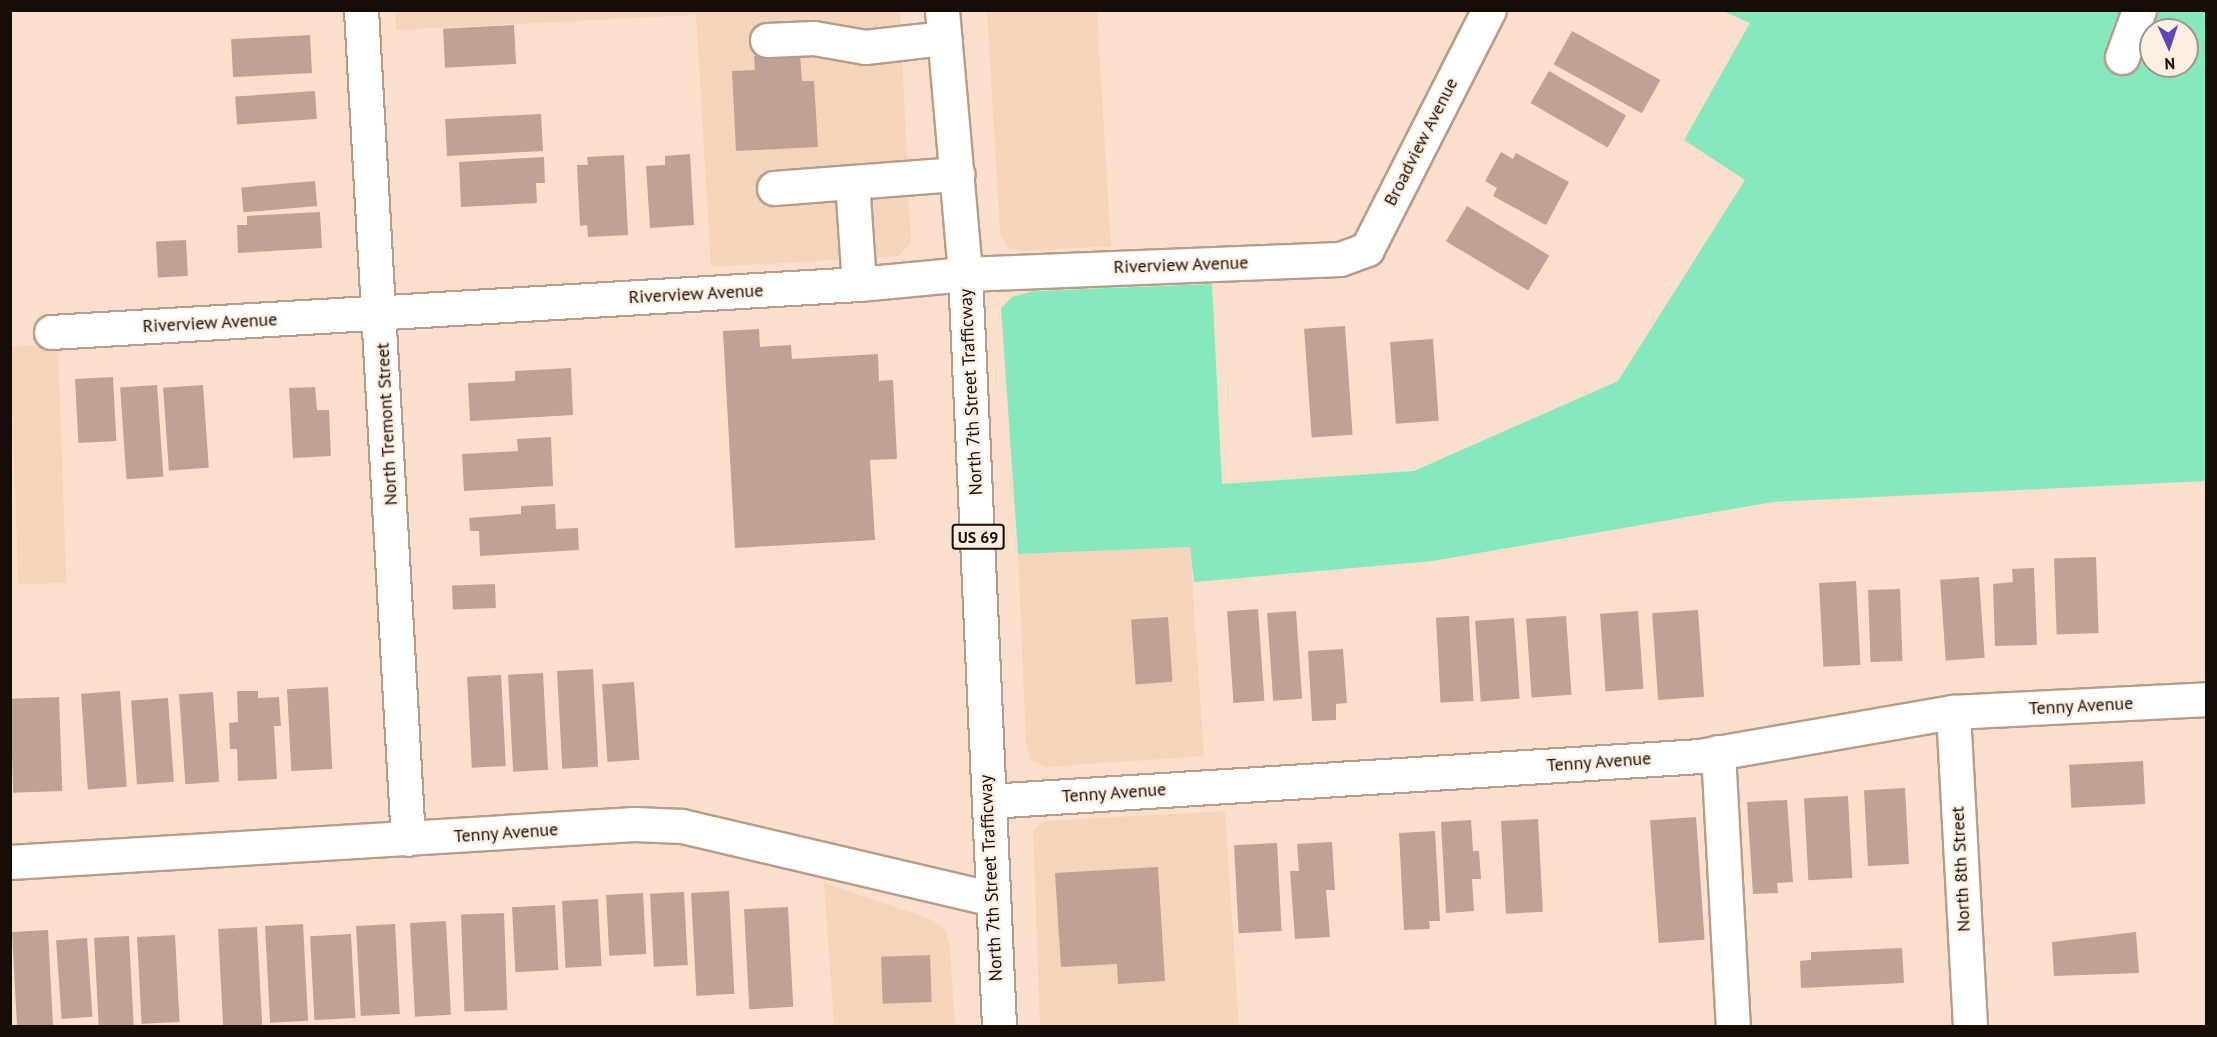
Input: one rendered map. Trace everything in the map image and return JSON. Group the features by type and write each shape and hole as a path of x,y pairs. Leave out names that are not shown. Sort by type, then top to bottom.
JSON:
{"street":[{"name":"North Tremont Street","path":"362,10 381,313 408,839"},
{"name":"Broadview Avenue","path":"1340,260 1367,249 1489,10"},
{"path":"2122,57 2139,10"},
{"path":"767,40 814,38 865,47 943,24"},
{"name":"North 7th Street Trafficway","path":"943,24 965,274 999,1026"},
{"path":"774,188 957,174"},
{"path":"852,182 859,284"},
{"name":"Riverview Avenue","path":"51,332 859,284 965,274 1340,260"},
{"name":"Tenny Avenue","path":"988,801 1718,752 1953,712 2206,699"},
{"name":"North 8th Street","path":"1953,712 1970,1026"},
{"path":"1718,752 1733,1026"},
{"name":"Tenny Avenue","path":"10,862 634,824 682,826 993,899"}],"shaded area":[{"path":"395,11 900,11 911,243 898,256 711,267 696,15 396,30"},
{"path":"987,11 1097,11 1111,246 1027,251 1008,249 1000,233"},
{"path":"58,345 66,583 18,585 10,347"},
{"path":"1190,547 1204,756 1047,767 1031,761 1026,743 1018,554"},
{"path":"1225,811 1239,1026 1040,1026 1033,830 1046,821"},
{"path":"824,883 930,919 945,929 950,947 955,1026 834,1026"}],"green space":[{"path":"1723,11 2206,11 2206,481 1773,502 1433,561 1194,582 1190,547 1018,554 1001,308 1012,297 1034,291 1212,284 1222,484 1414,471 1618,381 1745,180 1684,140 1750,23"}],"building":[{"path":"514,25 516,64 445,68 443,29"},
{"path":"1572,31 1660,80 1642,113 1554,64"},
{"path":"310,35 312,73 233,77 231,39"},
{"path":"800,53 802,81 814,81 818,147 736,151 732,71 755,70 754,56"},
{"path":"1549,71 1626,116 1608,148 1530,103"},
{"path":"315,91 317,119 237,125 235,97"},
{"path":"541,114 543,151 447,156 445,119"},
{"path":"1501,152 1513,159 1516,153 1569,182 1546,225 1493,196 1497,188 1485,181"},
{"path":"690,154 694,225 650,228 646,166 665,165 665,156"},
{"path":"624,155 628,235 588,237 587,225 580,226 577,165 588,165 587,157"},
{"path":"544,157 545,183 536,183 537,203 461,207 459,162"},
{"path":"315,181 317,206 243,212 241,187"},
{"path":"1467,206 1549,255 1528,291 1446,241"},
{"path":"320,212 322,248 238,253 237,225 247,225 247,216"},
{"path":"186,240 188,276 158,278 156,242"},
{"path":"1345,326 1353,435 1312,438 1304,329"},
{"path":"759,329 760,347 791,345 792,359 878,354 879,381 893,380 897,459 870,460 875,540 735,548 723,331"},
{"path":"1433,339 1439,421 1396,424 1390,342"},
{"path":"571,368 573,415 470,421 468,383 515,381 515,371"},
{"path":"113,377 116,441 78,443 75,379"},
{"path":"157,385 163,477 127,479 120,388"},
{"path":"203,385 209,468 169,471 163,388"},
{"path":"315,387 317,410 329,410 331,456 293,458 289,388"},
{"path":"551,437 553,486 464,491 462,454 518,451 517,439"},
{"path":"555,504 556,529 578,528 579,550 480,556 479,531 470,531 469,518 521,514 521,506"},
{"path":"2096,557 2099,633 2057,634 2054,558"},
{"path":"2034,568 2037,645 1995,646 1993,584 2013,582 2012,569"},
{"path":"1979,577 1985,658 1946,661 1940,580"},
{"path":"1856,581 1860,665 1823,667 1819,583"},
{"path":"495,584 496,608 453,609 452,586"},
{"path":"1900,589 1903,661 1871,662 1868,590"},
{"path":"1258,609 1264,701 1233,703 1227,611"},
{"path":"1698,610 1704,697 1658,700 1652,613"},
{"path":"1296,611 1302,699 1273,701 1267,613"},
{"path":"1638,611 1643,689 1606,691 1600,614"},
{"path":"1469,616 1473,701 1440,703 1436,618"},
{"path":"1566,616 1572,695 1532,698 1526,619"},
{"path":"1168,617 1173,682 1136,684 1131,620"},
{"path":"1514,618 1520,699 1481,702 1475,621"},
{"path":"1343,649 1347,703 1336,704 1336,720 1312,721 1308,651"},
{"path":"593,669 598,767 562,769 557,671"},
{"path":"543,673 548,770 513,772 508,675"},
{"path":"501,675 506,766 472,768 467,677"},
{"path":"634,682 639,760 608,762 602,684"},
{"path":"328,687 332,769 291,771 287,689"},
{"path":"120,691 127,787 88,789 81,694"},
{"path":"237,691 258,691 258,698 279,697 281,726 274,726 277,779 238,781 237,749 230,749 229,723 238,722"},
{"path":"213,692 219,782 185,784 179,694"},
{"path":"59,697 62,791 13,793 10,699"},
{"path":"168,698 174,782 137,784 131,701"},
{"path":"2143,761 2145,804 2071,808 2069,765"},
{"path":"1905,788 1909,864 1868,866 1864,790"},
{"path":"1848,796 1852,878 1808,880 1804,798"},
{"path":"1787,800 1793,882 1777,883 1778,893 1753,894 1747,802"},
{"path":"1696,817 1705,940 1659,943 1650,820"},
{"path":"1538,819 1543,912 1506,914 1501,821"},
{"path":"1471,820 1473,851 1479,851 1481,879 1472,879 1474,911 1446,913 1441,822"},
{"path":"1435,831 1440,921 1429,921 1430,929 1404,930 1399,833"},
{"path":"1332,842 1335,890 1326,890 1330,937 1295,939 1290,871 1299,871 1297,844"},
{"path":"1277,843 1282,931 1239,933 1234,845"},
{"path":"1158,867 1165,981 1118,984 1117,964 1061,967 1055,873"},
{"path":"729,891 734,994 696,996 691,893"},
{"path":"684,892 688,965 654,967 650,894"},
{"path":"643,893 646,954 609,956 606,895"},
{"path":"598,899 602,966 566,968 562,901"},
{"path":"555,905 558,970 515,972 512,907"},
{"path":"788,907 793,1007 749,1009 744,909"},
{"path":"504,913 507,1010 464,1011 461,915"},
{"path":"446,921 451,1015 415,1017 410,923"},
{"path":"303,924 308,1021 270,1023 265,926"},
{"path":"395,924 400,1014 361,1016 356,926"},
{"path":"257,927 262,1026 223,1026 218,929"},
{"path":"48,930 53,1026 17,1026 12,932"},
{"path":"2136,932 2139,973 2054,976 2052,942"},
{"path":"351,934 355,1018 314,1020 310,936"},
{"path":"175,935 180,1022 142,1024 137,937"},
{"path":"129,936 134,1026 99,1026 94,938"},
{"path":"87,938 93,1017 62,1019 56,940"},
{"path":"1902,948 1904,983 1801,988 1800,961 1811,960 1811,952"},
{"path":"930,955 932,1002 883,1004 881,957"}]}
